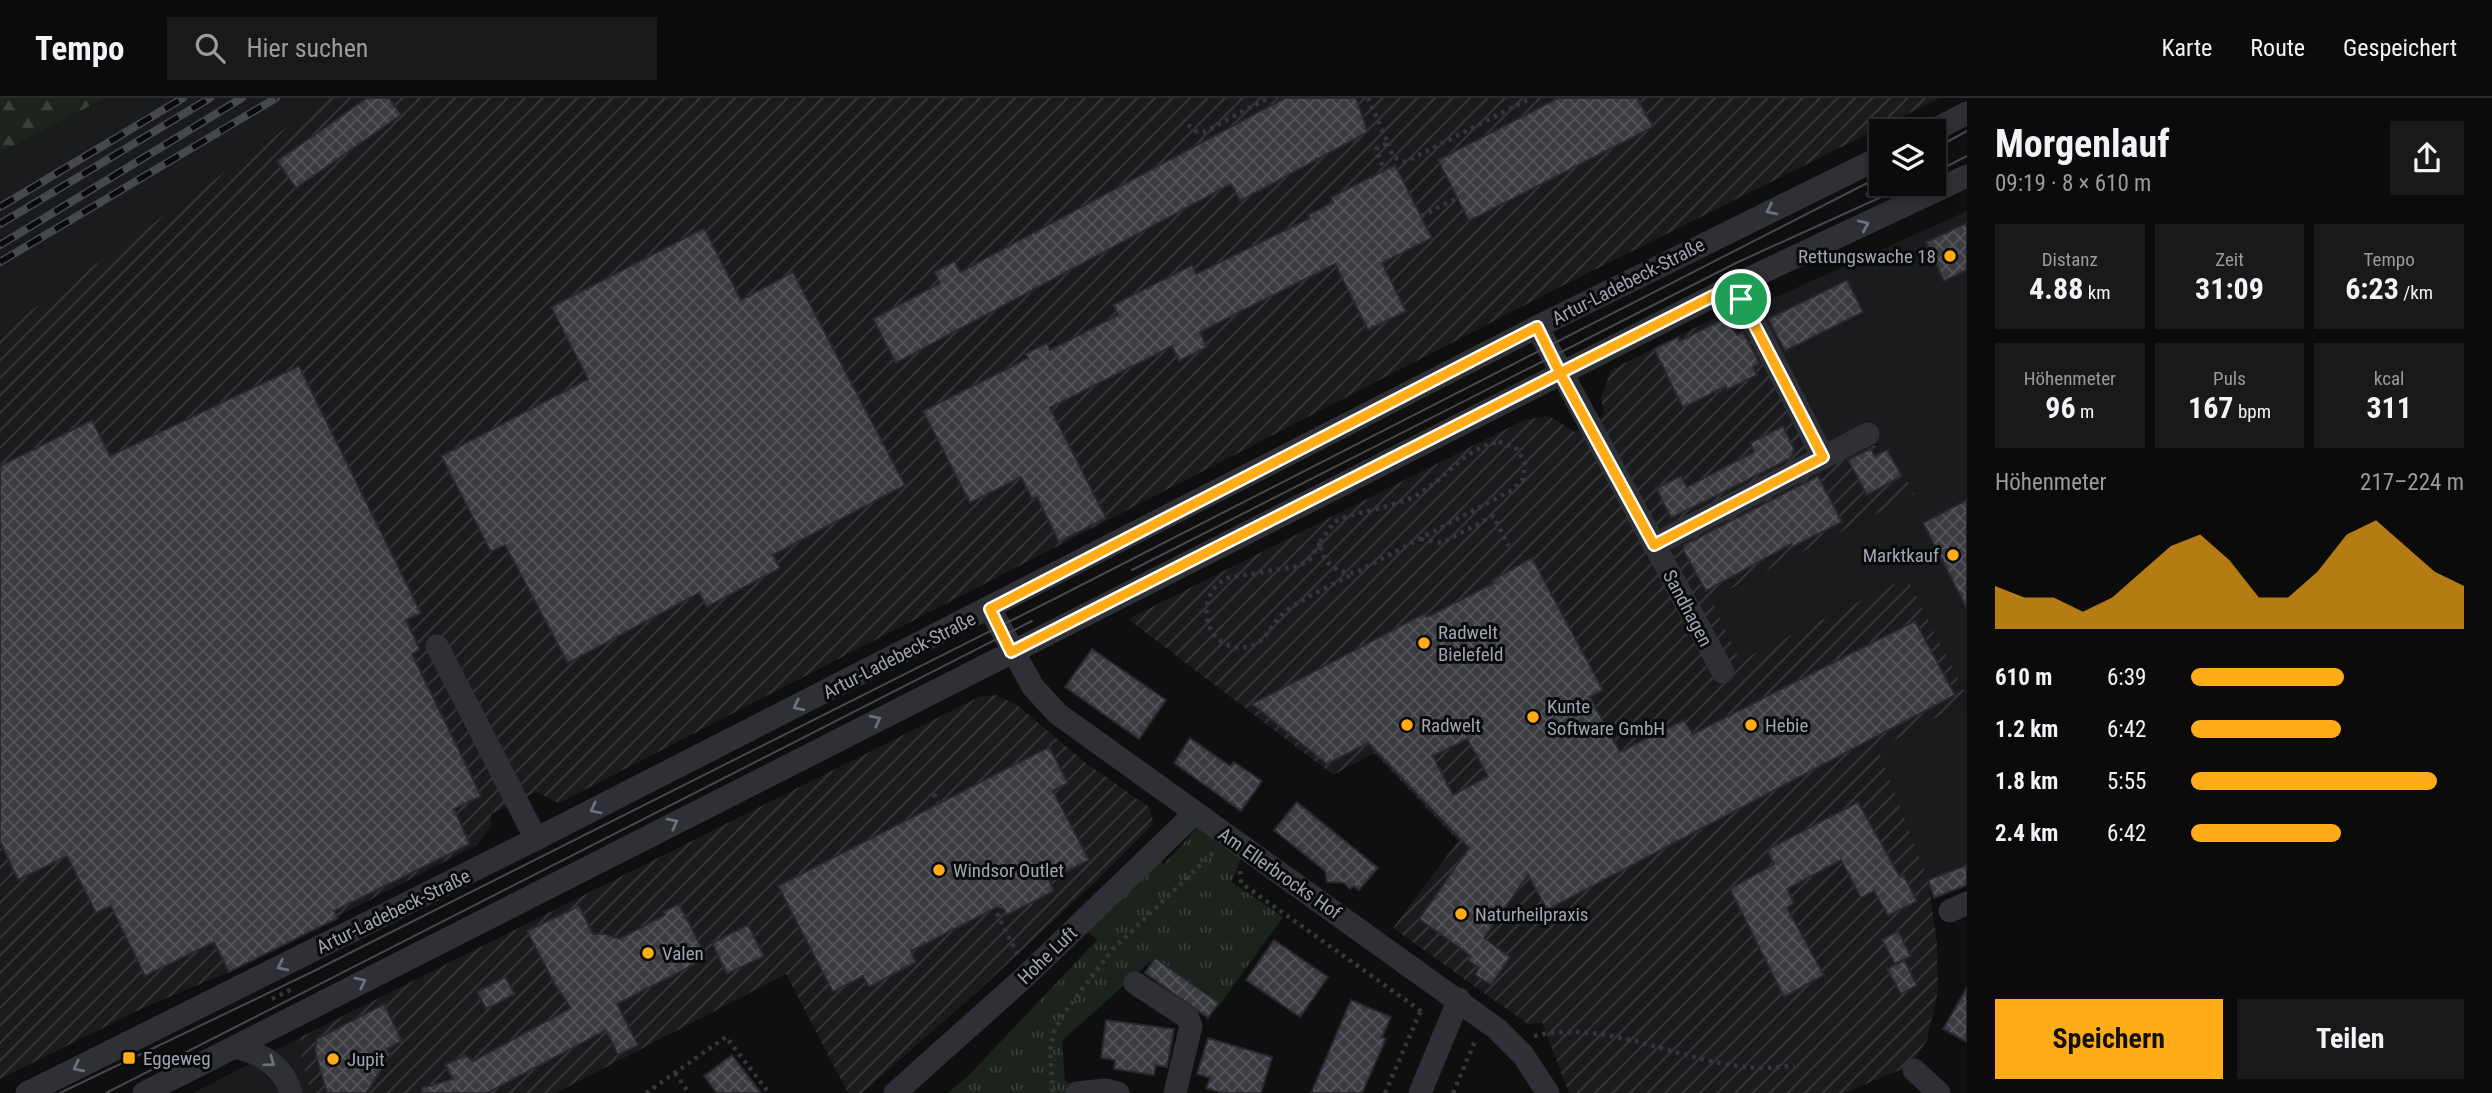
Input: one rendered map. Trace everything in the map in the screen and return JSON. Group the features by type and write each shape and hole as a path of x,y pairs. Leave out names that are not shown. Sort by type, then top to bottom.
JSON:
{"street":[{"path":"1946,124 1967,113"},
{"name":"Artur-Ladebeck-Straße","path":"27,1093 990,609 1537,327 1869,163"},
{"path":"144,1093 1560,373 1735,285 1967,176"},
{"path":"1735,285 1823,457"},
{"name":"Sandhagen","path":"1537,327 1723,672"},
{"path":"1654,545 1868,434"},
{"name":"Am Ellerbrocks Hof","path":"990,609 1011,652 1033,687 1058,714 1459,999 1516,1048 1548,1093"},
{"path":"438,646 536,839"},
{"name":"Hohe Luft","path":"895,1093 1028,974 1195,813"},
{"path":"1135,983 1188,1018 1191,1026 1175,1093"},
{"path":"1420,1093 1459,999"},
{"path":"235,1047 256,1053 278,1067 292,1093"},
{"path":"1914,1070 1939,1093"},
{"path":"1077,1093 1105,1090 1118,1093"}],"path":[{"path":"1188,125 1197,132 1204,132 1268,98"},
{"path":"1368,98 1393,157 1405,162 1531,98"},
{"path":"1384,170 1376,149 1388,144"},
{"path":"1421,216 1457,198"},
{"path":"1492,443 1507,443 1521,454 1526,470 1518,485 1421,539 1282,614 1265,636 1253,645 1228,645 1215,636 1206,616 1206,602 1214,588 1227,578 1299,566 1308,560 1330,526 1338,519 1383,509 1418,495 1441,479 1455,463 1492,443"},
{"path":"1421,539 1442,543 1493,516 1509,546"},
{"path":"1320,542 1326,562 1340,571 1355,573"},
{"path":"934,794 939,803"},
{"path":"1053,1093 1050,1050 1054,1032 1064,1013 1113,949 1229,837"},
{"path":"1250,852 1240,872 1241,883 1421,1011"},
{"path":"1001,905 998,916 1016,952"},
{"path":"1385,1093 1434,982"},
{"path":"272,999 292,989"},
{"path":"1453,1093 1484,1019"},
{"path":"1516,1048 1531,1037 1554,1032 1586,1031 1622,1037 1718,1062 1773,1069 1794,1065"},
{"path":"646,1093 726,1037 769,1093"},
{"path":"675,1073 689,1093"}],"shaded area":[{"path":"105,98 328,98 0,333 0,153"},
{"path":"328,98 1940,98 1898,119 1869,119 1869,133 1560,287 559,803 536,792 491,814 491,826 477,845 229,972 147,1006 0,1079 0,333"},
{"path":"1967,211 1967,696 1907,578 1740,662 1710,600 1915,494 1906,484 1885,443 1830,450 1762,321 1766,309 1772,299"},
{"path":"1751,300 1829,449 1867,430 1875,446 1885,442 1905,483 1908,482 1915,494 1711,599 1740,661 1907,578 1967,696 1967,701 1878,749 1928,880 1937,943 1938,991 1927,1040 1910,1066 1843,1093 1569,1093 1542,1022 1529,1025 1393,928 1458,841 1374,753 1333,775 1128,619 1524,420 1549,416 1575,432 1604,414 1601,398 1611,370"},
{"path":"996,695 1017,705 1086,763 1150,808 1153,824 976,993 862,1093 848,1093 786,974 556,1093 311,1093 299,1048 301,1037 979,697"},
{"path":"1967,701 1967,865 1928,880 1878,749"},
{"path":"301,1037 299,1048 311,1093 193,1093"}],"green space":[{"path":"0,98 105,98 0,153"},
{"path":"1198,827 1241,858 1232,882 1283,917 1221,1003 1155,957 1062,1041 1065,1081 1075,1086 1066,1093 948,1093 969,1075 1097,940 1084,929 1154,857 1164,864"}],"building":[{"path":"367,98 389,98 401,115 296,188 277,161"},
{"path":"1285,98 1356,98 1368,132 1240,201 1231,184 896,363 873,319 940,283 934,272 955,261 960,272"},
{"path":"1558,98 1637,98 1653,127 1469,221 1438,160"},
{"path":"1395,165 1432,238 1382,263 1406,311 1368,330 1335,264 1200,332 1207,347 1179,361 1172,346 1050,408 1106,518 1059,542 1037,497 1032,499 1021,477 970,503 923,411 1028,358 1025,354 1047,343 1050,350 1118,315 1113,305 1192,265 1196,274 1310,218 1308,215 1333,202 1331,197"},
{"name":"Rettungswache 18","path":"1967,223 1967,270 1944,281 1926,242"},
{"path":"704,228 741,300 793,272 905,485 773,555 780,568 707,607 699,593 568,663 505,545 491,552 441,456 588,379 551,307"},
{"path":"1847,280 1863,312 1785,351 1768,319"},
{"path":"1727,317 1737,335 1743,332 1760,364 1753,367 1757,375 1727,390 1726,386 1683,408 1654,349 1678,337 1680,341"},
{"path":"299,366 421,613 406,620 420,650 412,654 481,796 454,809 470,844 334,911 338,918 229,972 214,942 145,976 111,906 96,913 67,856 18,880 0,841 0,466 92,420 110,456"},
{"path":"1783,426 1794,449 1791,458 1671,518 1656,488 1681,476 1687,487 1754,452 1750,443"},
{"path":"1871,448 1875,456 1887,450 1902,476 1867,495 1848,460"},
{"path":"1818,476 1842,522 1792,547 1791,544 1706,591 1683,550 1684,545"},
{"name":"Marktkauf","path":"1967,500 1967,609 1923,523"},
{"path":"1532,558 1603,690 1590,697 1620,752 1684,720 1693,734 1915,621 1955,695 1547,910 1528,875 1484,938 1510,957 1491,985 1475,975 1479,968 1468,960 1471,956 1419,919 1469,848 1368,743 1327,764 1252,704 1425,613 1427,617 1494,583 1492,580","holes":["1467,739 1488,776 1453,795 1433,756"]},
{"path":"1092,649 1166,700 1139,739 1065,687"},
{"path":"1190,738 1230,766 1234,762 1262,781 1241,811 1174,763"},
{"name":"Windsor Outlet","path":"1049,747 1068,783 1053,791 1089,860 1049,880 1054,891 1007,915 1001,905 911,951 916,962 869,987 863,976 833,992 778,886"},
{"path":"1297,802 1378,868 1359,890 1354,886 1350,889 1344,883 1327,882 1325,871 1274,830"},
{"path":"1858,802 1900,877 1903,874 1917,901 1888,916 1874,891 1861,898 1841,860 1787,889 1794,903 1787,908 1824,975 1784,997 1730,889 1774,864 1767,850"},
{"path":"1967,865 1967,885 1934,898 1928,880"},
{"path":"679,904 707,958 617,1004 638,1045 618,1055 606,1030 487,1093 423,1093 422,1088 453,1079 445,1065 465,1055 473,1061 571,1008 554,983 527,931 579,906 593,934 605,934 619,939 665,915 663,912"},
{"path":"748,925 764,956 727,974 712,943"},
{"path":"1898,931 1911,956 1895,964 1882,940"},
{"path":"1274,940 1328,977 1300,1017 1246,980"},
{"path":"1155,958 1219,1003 1208,1018 1145,973"},
{"path":"1904,960 1917,985 1901,994 1887,969"},
{"path":"505,977 515,994 486,1009 477,992"},
{"path":"1967,987 1967,1042 1943,1029"},
{"path":"1351,1000 1391,1017 1382,1037 1386,1039 1362,1093 1311,1093"},
{"path":"384,1004 402,1041 387,1049 390,1056 383,1059 381,1070 366,1093 327,1093 315,1051 317,1039"},
{"path":"1106,1020 1174,1029 1167,1067 1156,1065 1154,1075 1114,1069 1115,1060 1101,1058"},
{"path":"1208,1038 1272,1057 1261,1093 1222,1093 1206,1088 1210,1078 1197,1074"},
{"path":"732,1055 761,1093 717,1093 704,1076"}],"tram line":[{"path":"1946,142 1967,131"},
{"path":"1946,167 1967,156"},
{"path":"60,1093 314,971 1056,598 1869,182"},
{"path":"1132,570 1738,262 1884,196"},
{"path":"106,1093 1032,621"}],"railway":[{"path":"0,207 183,98"},
{"path":"0,224 210,98"},
{"path":"0,245 242,98"},
{"path":"0,262 276,98"}],"place":[{"name":"Rettungswache 18","path":"1950,256"},
{"name":"Marktkauf","path":"1953,555"},
{"name":"Radwelt Bielefeld","path":"1424,643"},
{"name":"Kunte Software GmbH","path":"1533,717"},
{"name":"Radwelt","path":"1407,725"},
{"name":"Hebie","path":"1751,725"},
{"name":"Windsor Outlet","path":"939,870"},
{"name":"Naturheilpraxis","path":"1461,914"},
{"name":"Valen","path":"648,953"},
{"name":"Eggeweg","path":"129,1058"},
{"name":"Jupit","path":"333,1059"}],"route":[{"path":"1741,299 1735,285 1560,373 1537,327 990,609 1011,652 1560,373 1654,545 1823,457 1741,299"}]}
